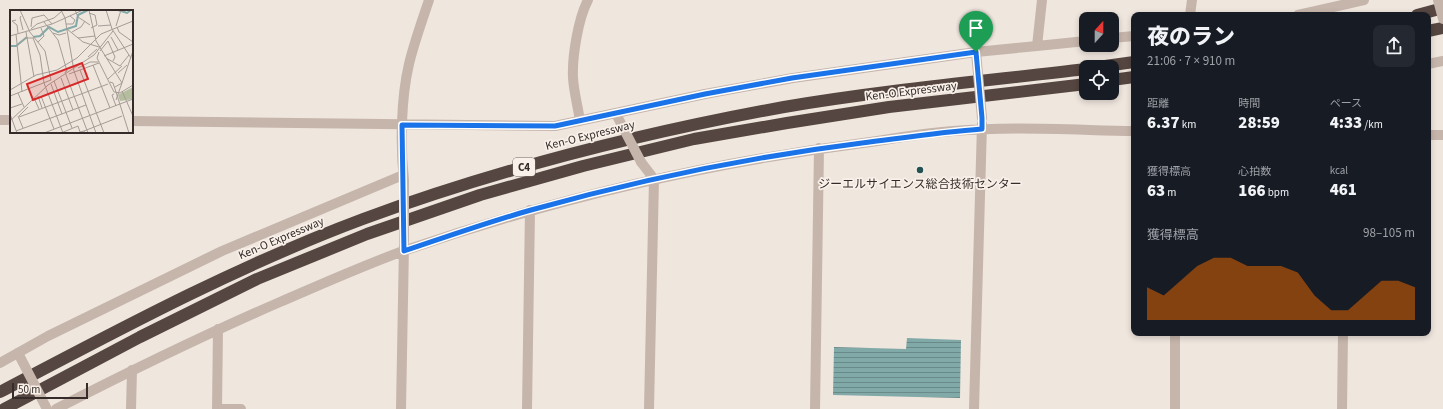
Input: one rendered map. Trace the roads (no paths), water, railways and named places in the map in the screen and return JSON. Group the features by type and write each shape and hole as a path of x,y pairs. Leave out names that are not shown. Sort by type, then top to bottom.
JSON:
{"highway":[{"path":"1428,12 1443,8"},
{"path":"1431,15 1443,12"},
{"path":"1431,30 1443,28"},
{"path":"1431,36 1443,34"},
{"path":"1119,64 1131,62"},
{"name":"Ken-O Expressway","path":"0,392 134,322 251,265 362,220 475,181 623,140 786,107 887,92 1079,69"},
{"path":"1119,79 1131,77"},
{"name":"Ken-O Expressway","path":"4,409 140,337 257,279 367,234 480,195 583,166 694,139 889,107 1079,85"}],"street":[{"path":"401,409 404,246 402,125 409,64 429,0"},
{"path":"580,121 573,80 573,62 581,18 588,0"},
{"path":"1037,46 1042,0"},
{"path":"1190,12 1192,0"},
{"path":"1311,12 1364,0"},
{"path":"1438,0 1443,19"},
{"path":"1119,37 1131,36"},
{"path":"133,121 555,126 705,94 792,78 976,52 1079,42"},
{"path":"974,409 982,129 976,52"},
{"path":"1431,63 1443,61"},
{"path":"616,114 641,162 654,179 649,409"},
{"path":"56,409 132,370 218,329 313,288 404,246 530,210 654,179 819,148 950,131 982,129 1131,130"},
{"path":"1431,135 1443,135"},
{"path":"815,409 819,148"},
{"path":"0,362 48,336 222,251 404,178"},
{"path":"527,409 530,210"},
{"path":"218,329 217,409 241,409"},
{"path":"1175,336 1175,409"},
{"path":"1342,409 1343,336"},
{"path":"18,353 47,409"},
{"path":"132,370 132,409"}],"water":[{"path":"907,338 961,340 960,398 833,395 834,347 906,349"}],"place":[{"name":"ジーエルサイエンス総合技術センター","path":"920,170"}]}
